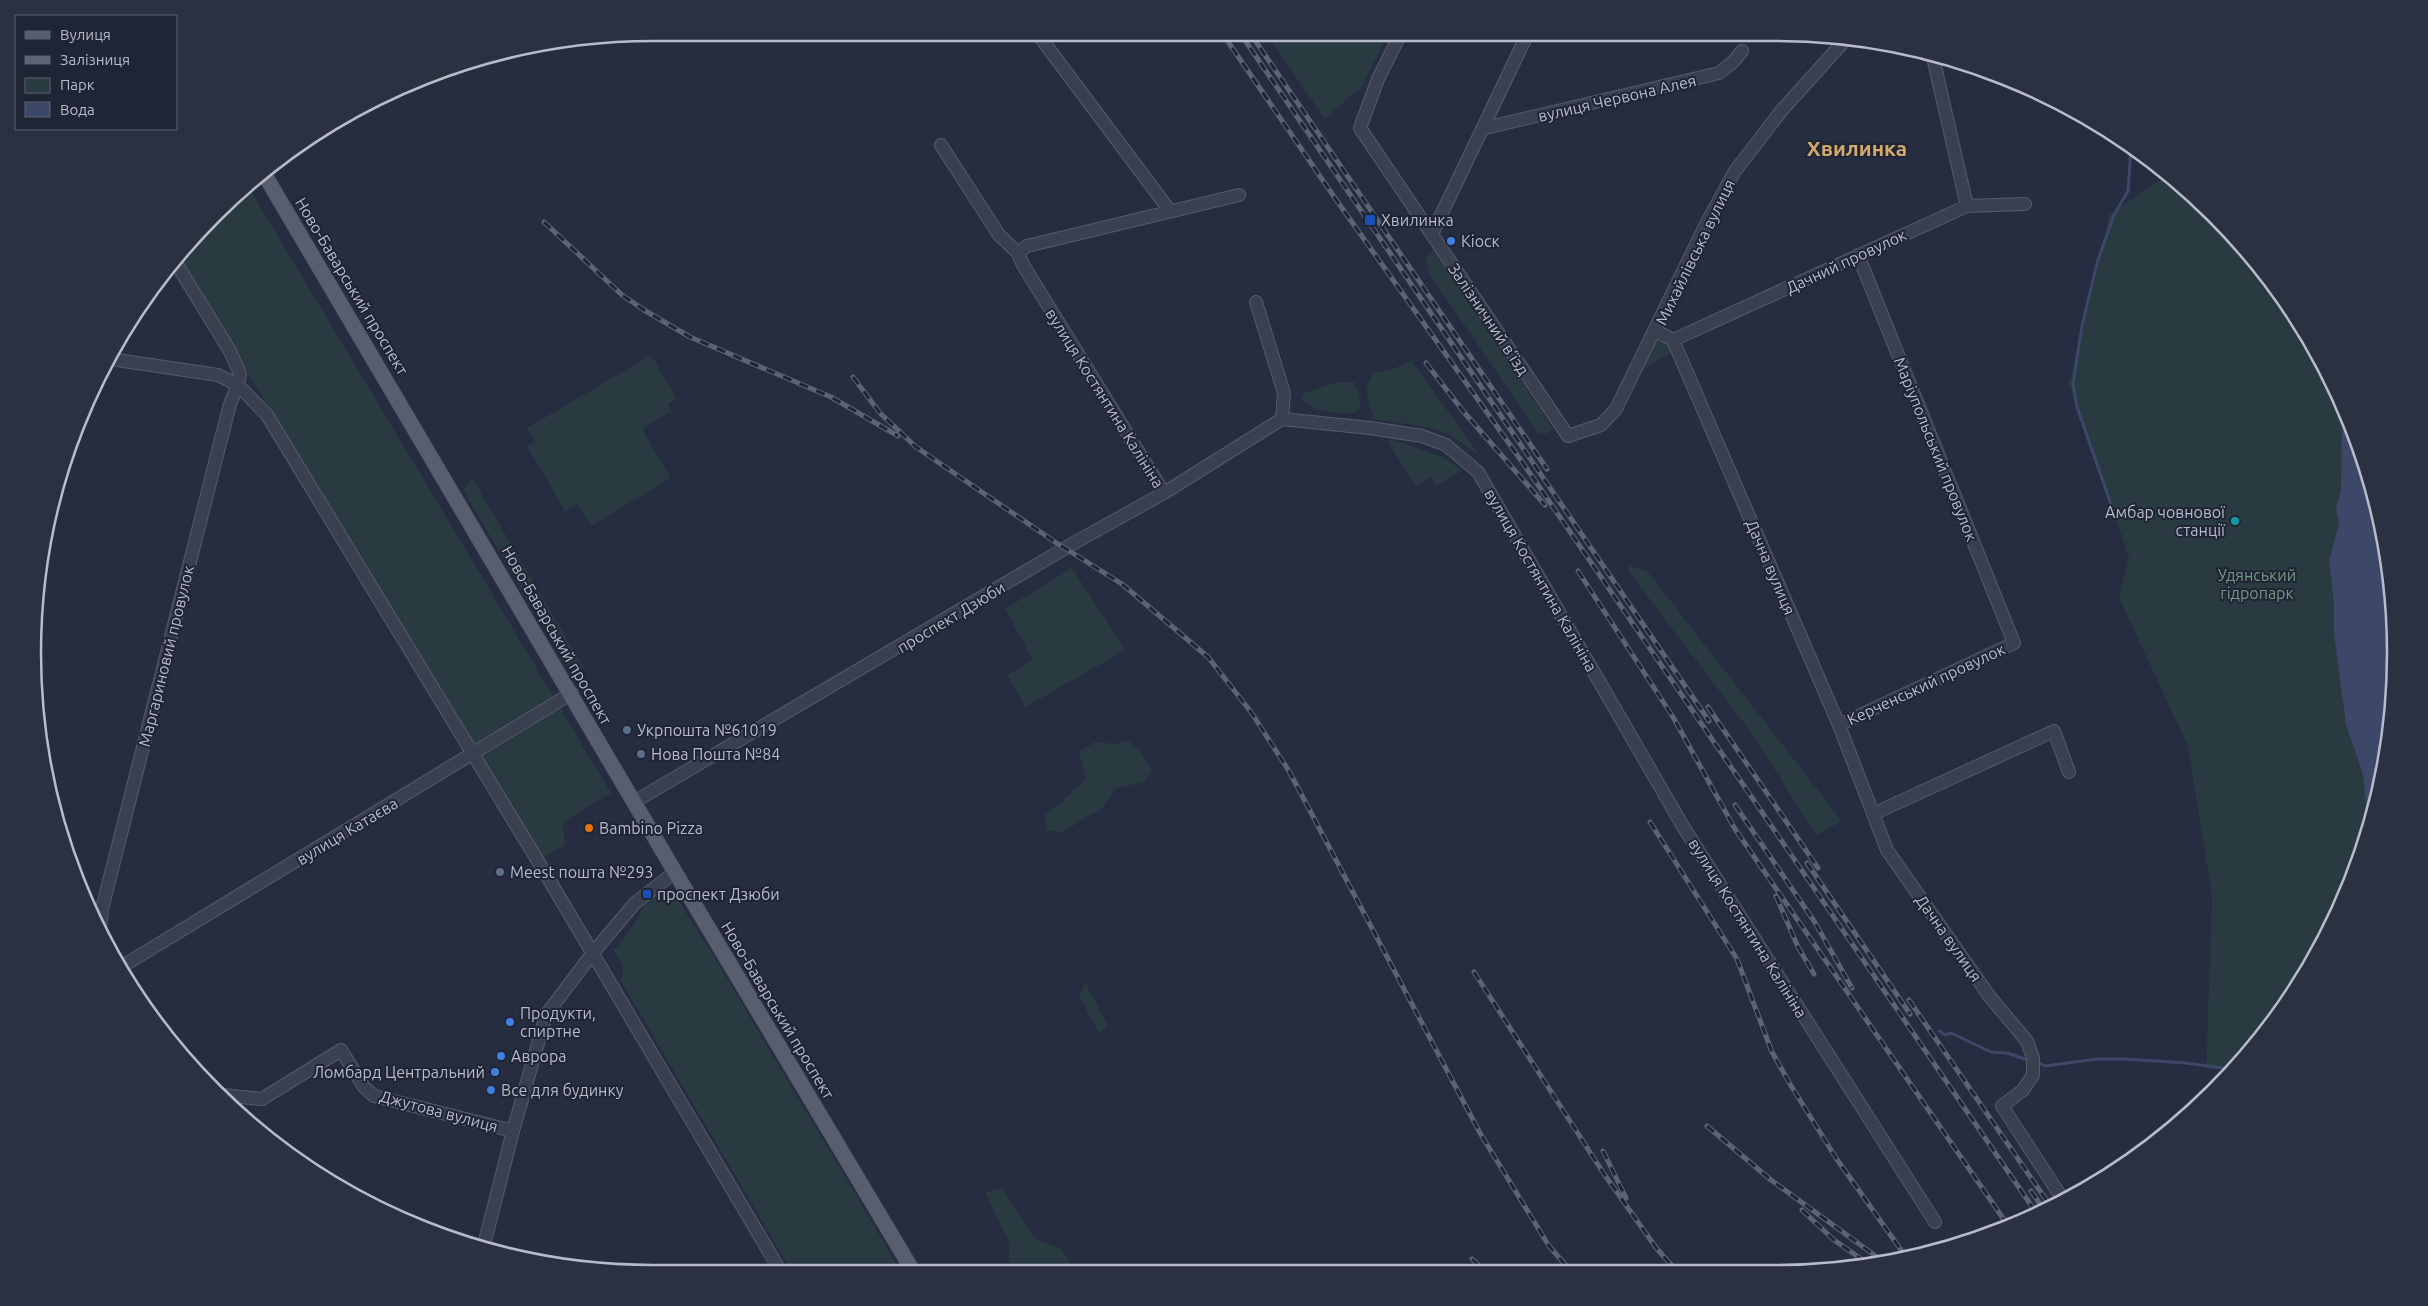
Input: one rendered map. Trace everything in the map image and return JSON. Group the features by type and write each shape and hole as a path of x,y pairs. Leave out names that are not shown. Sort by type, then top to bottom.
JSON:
{"main road":[{"name":"Ново-Баварський проспект","path":"267,179 572,694 675,872 910,1265"}],"street":[{"path":"1043,41 1170,211"},
{"name":"Залізничний в’їзд","path":"1398,41 1378,79 1360,128 1568,436"},
{"path":"1432,234 1525,41"},
{"name":"Михайлівська вулиця","path":"1568,436 1601,425 1616,409 1656,331 1707,222 1735,170 1782,110 1841,45"},
{"name":"вулиця Червона Алея","path":"1484,128 1719,73 1733,62 1742,51"},
{"path":"1934,62 1967,206"},
{"name":"вулиця Костянтина Калініна","path":"941,145 999,235 1018,253 1023,265 1164,493 1282,419 1370,428 1422,436 1446,445 1478,472 1684,828 1935,1222"},
{"path":"1018,253 1027,246 1240,195"},
{"name":"Дачний провулок","path":"1673,340 1967,206 2025,204"},
{"name":"Маріупольський провулок","path":"1858,255 2014,643"},
{"path":"179,268 230,351 240,374 238,385"},
{"path":"1256,302 1284,393 1282,419"},
{"path":"1656,331 1673,340"},
{"name":"Дачна вулиця","path":"1673,340 1839,725 1887,850 1990,997 2028,1041 2034,1064 2023,1090 2002,1106 2060,1195"},
{"path":"116,360 218,375 238,385 267,415 473,755 776,1265"},
{"name":"Маргариновий провулок","path":"101,917 228,414 238,385"},
{"name":"проспект Дзюби","path":"634,802 1074,543 1164,493"},
{"name":"Керченський провулок","path":"1839,725 2014,643"},
{"name":"вулиця Катаєва","path":"127,965 572,694"},
{"path":"1873,814 2054,731 2069,772"},
{"path":"485,1241 513,1131 546,1015 592,954 635,903 675,872"},
{"name":"Джутова вулиця","path":"231,1096 262,1099 341,1050 364,1086 374,1096 513,1131"}],"green space":[{"path":"1271,41 1385,41 1362,86 1325,119"},
{"name":"Удянський гідропарк","path":"2161,180 2208,220 2260,281 2284,313 2305,347 2324,382 2340,419 2366,495 2382,573 2387,653 2382,733 2366,811 2354,850 2324,924 2305,959 2284,993 2223,1070 2206,1069 2212,897 2188,746 2119,598 2129,557 2069,384 2110,214"},
{"path":"251,192 611,793 563,822 565,845 542,858 182,264 220,220"},
{"path":"1434,250 1553,429 1545,434 1537,432 1429,273 1425,259"},
{"path":"1659,340 1666,340 1672,352 1644,369 1653,345"},
{"path":"651,355 677,399 668,404 672,411 642,429 671,478 591,526 577,504 565,511 527,446 535,441 527,428"},
{"path":"1411,360 1480,456 1449,434 1427,427 1374,419 1367,396 1370,379 1374,373 1396,368"},
{"path":"1337,382 1354,382 1360,402 1355,413 1341,413 1318,409 1305,402 1301,397 1305,393"},
{"path":"1394,440 1442,457 1459,468 1460,472 1436,486 1431,477 1416,486 1387,441"},
{"path":"472,478 584,668 568,668 463,490"},
{"path":"1628,565 1647,571 1842,821 1816,835 1752,734 1630,573"},
{"path":"1072,568 1126,650 1025,707 1007,675 1033,660 1005,609"},
{"path":"1129,741 1140,750 1152,771 1143,782 1115,789 1103,807 1063,832 1047,831 1045,814 1086,779 1079,752 1095,742 1114,744"},
{"path":"655,893 678,900 710,950 897,1265 788,1265 621,981 623,968 614,950 634,925 647,900"},
{"path":"1086,984 1108,1026 1099,1033 1079,996"},
{"path":"1002,1189 1036,1239 1061,1248 1072,1265 1011,1265 1008,1260 1010,1244 985,1192"}],"water":[{"path":"2342,424 2366,495 2375,534 2382,573 2385,613 2387,653 2382,733 2367,808 2362,771 2346,725 2334,634 2334,604 2329,561 2339,524 2336,508 2341,490"}],"waterway":[{"path":"2114,513 2077,407 2073,384 2082,326 2097,263 2114,215 2128,191 2131,156"},
{"path":"1939,1031 1945,1035 1951,1033 1991,1052 2007,1053 2031,1061"},
{"path":"2037,1062 2045,1066 2097,1059 2124,1059 2186,1063 2224,1068"}],"railway":[{"path":"1227,41 1337,201 1525,466 2033,1208"},
{"path":"1245,41 1709,721"},
{"path":"1255,41 1547,469"},
{"path":"544,222 622,295 644,310 690,337 831,397 898,436"},
{"path":"1426,363 1463,411 1545,505"},
{"path":"853,377 880,413 916,447 1055,542 1122,584 1208,657 1251,712 1289,771 1480,1133 1549,1246 1566,1265"},
{"path":"1578,571 1673,717 1735,829 2004,1220"},
{"path":"1708,707 1818,868"},
{"path":"1735,805 1814,921 1852,988"},
{"path":"1650,822 1737,959 1772,1052 1790,1084 1836,1158 1902,1251"},
{"path":"1807,863 1910,1014"},
{"path":"1776,896 1798,947 1814,974"},
{"path":"1474,972 1604,1174 1657,1249 1671,1265"},
{"path":"1909,1000 2047,1201"},
{"path":"1707,1126 1771,1180 1876,1256"},
{"path":"1603,1151 1626,1198"},
{"path":"2031,1191 2040,1204"},
{"path":"1802,1210 1834,1240 1861,1259"},
{"path":"1472,1259 1478,1265"}],"place":[{"name":"Хвилинка","path":"1370,220"},
{"name":"Кіоск","path":"1451,241"},
{"name":"Амбар човнової станції","path":"2235,521"},
{"name":"Укрпошта №61019","path":"627,730"},
{"name":"Нова Пошта №84","path":"641,754"},
{"name":"Bambino Pizza","path":"589,828"},
{"name":"Meest пошта №293","path":"500,872"},
{"name":"проспект Дзюби","path":"647,894"},
{"name":"Продукти, спиртне","path":"510,1022"},
{"name":"Аврора","path":"501,1056"},
{"name":"Ломбард Центральний","path":"495,1072"},
{"name":"Все для будинку","path":"491,1090"}],"district":[{"name":"Хвилинка","path":"1857,149"}]}
